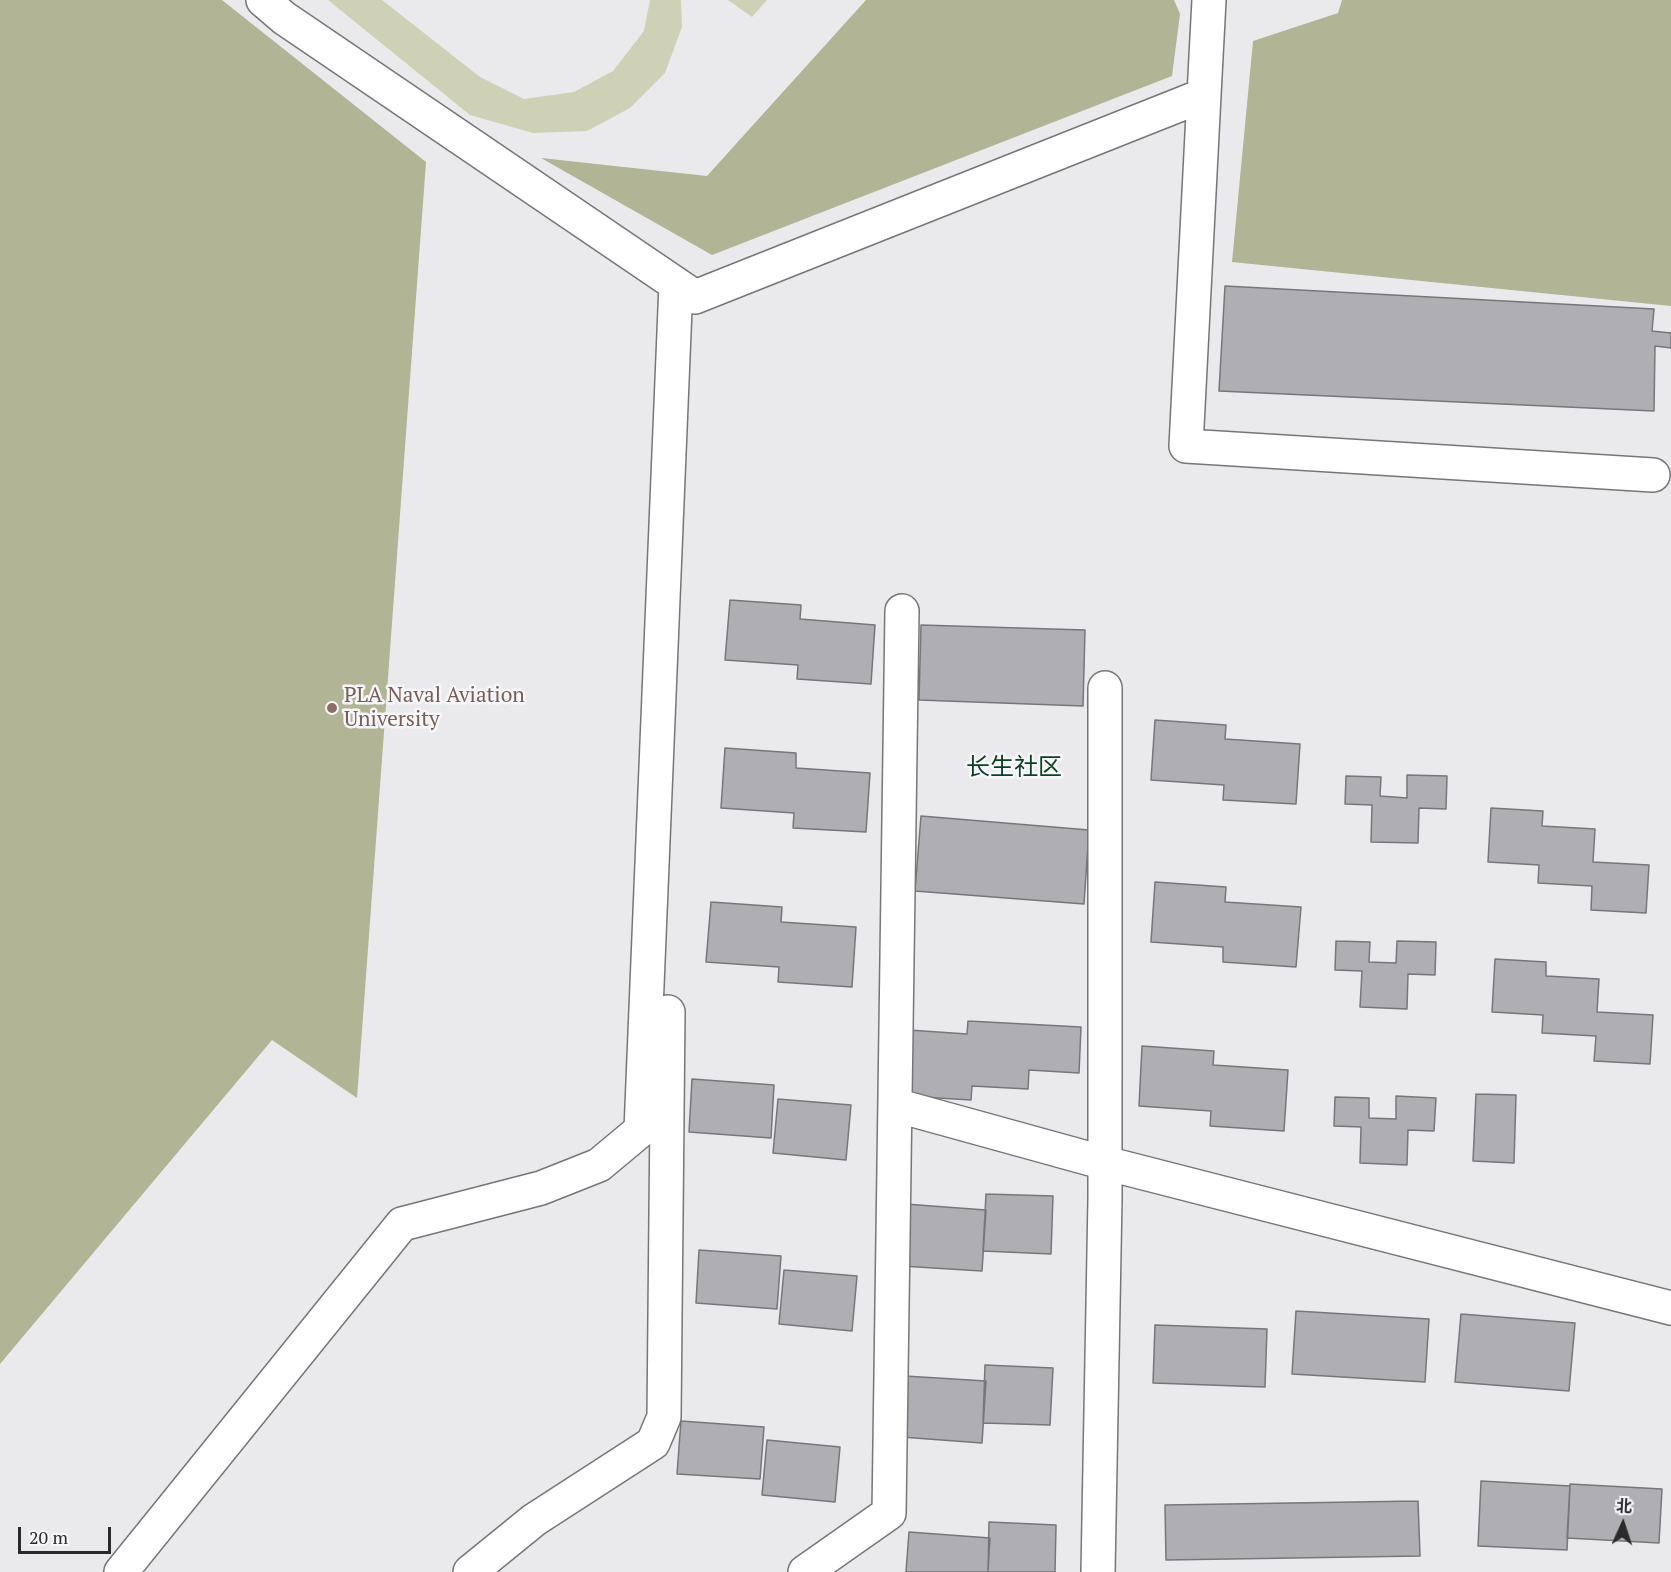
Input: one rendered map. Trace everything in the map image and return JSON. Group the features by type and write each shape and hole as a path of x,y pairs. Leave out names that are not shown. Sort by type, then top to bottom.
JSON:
{"street":[{"path":"263,0 294,24 685,290"},
{"path":"1209,0 1186,446 1653,474"},
{"path":"685,290 1204,95"},
{"path":"121,1572 402,1224 551,1185 599,1166 641,1130 685,290"},
{"path":"470,1572 534,1520 653,1443 664,1417 669,898 685,290"},
{"path":"805,1572 889,1513 902,611"},
{"path":"1098,1572 1105,1163 1105,688"},
{"path":"895,1105 1105,1163 1671,1308"}],"green space":[{"path":"0,0 222,0 426,162 357,1098 272,1040 0,1364"},
{"path":"328,0 382,0 480,77 524,99 574,92 613,71 644,31 650,0 681,0 682,27 665,73 630,108 587,131 533,133 470,115"},
{"path":"728,0 767,0 752,17"},
{"path":"866,0 1174,0 1180,14 1172,76 712,255 541,158 707,176"},
{"path":"1342,0 1671,0 1671,306 1232,262 1253,41 1338,13"}],"building":[{"path":"1225,286 1654,309 1652,331 1671,333 1671,348 1655,346 1654,411 1219,391"},
{"path":"730,600 801,605 800,619 875,625 871,684 797,679 798,665 725,660"},
{"path":"921,625 1085,630 1083,706 919,700"},
{"path":"1155,720 1226,725 1225,739 1300,744 1296,804 1223,800 1224,785 1151,780"},
{"path":"725,748 796,753 796,768 870,773 866,832 793,828 794,813 721,808"},
{"path":"1407,775 1447,776 1446,809 1419,808 1418,843 1371,842 1372,805 1345,804 1346,776 1381,777 1380,796 1407,798"},
{"path":"1491,808 1543,811 1542,826 1595,829 1593,862 1649,865 1646,913 1591,910 1592,886 1538,883 1539,865 1488,862"},
{"path":"921,816 1089,830 1084,904 915,891"},
{"path":"1155,882 1226,887 1225,902 1301,907 1296,967 1223,962 1223,947 1151,942"},
{"path":"711,902 782,907 781,922 856,927 852,987 778,982 779,967 706,962"},
{"path":"1336,941 1370,942 1369,962 1396,963 1397,941 1436,942 1435,975 1408,974 1407,1009 1360,1007 1362,971 1335,970"},
{"path":"1495,959 1546,962 1546,976 1599,979 1597,1012 1653,1015 1650,1064 1594,1061 1596,1036 1542,1033 1543,1015 1492,1012"},
{"path":"968,1021 1081,1027 1079,1073 1029,1070 1028,1089 972,1086 971,1100 905,1096 909,1030 967,1034"},
{"path":"1142,1046 1214,1051 1213,1065 1288,1070 1284,1131 1210,1126 1211,1111 1139,1106"},
{"path":"692,1079 774,1085 771,1138 689,1132"},
{"path":"1476,1094 1516,1095 1514,1163 1473,1161"},
{"path":"1396,1096 1436,1098 1434,1131 1408,1130 1407,1165 1360,1163 1361,1127 1334,1126 1335,1097 1369,1098 1369,1118 1396,1119"},
{"path":"778,1099 851,1105 846,1160 773,1153"},
{"path":"986,1194 1053,1196 1051,1254 983,1251"},
{"path":"905,1204 986,1210 982,1271 901,1266"},
{"path":"699,1250 781,1256 777,1309 696,1303"},
{"path":"784,1270 857,1276 852,1331 779,1324"},
{"path":"1296,1311 1429,1319 1425,1382 1292,1374"},
{"path":"1461,1314 1575,1323 1569,1391 1455,1382"},
{"path":"1155,1325 1267,1329 1265,1387 1153,1383"},
{"path":"985,1365 1053,1368 1050,1425 983,1423"},
{"path":"905,1376 986,1381 982,1443 901,1437"},
{"path":"681,1421 764,1427 760,1479 677,1474"},
{"path":"767,1440 840,1447 835,1502 762,1495"},
{"path":"1481,1481 1570,1486 1567,1550 1478,1546"},
{"path":"1570,1484 1662,1489 1659,1543 1567,1538"},
{"path":"1418,1501 1420,1556 1166,1560 1165,1505"},
{"path":"989,1522 1056,1525 1055,1572 988,1572"},
{"path":"909,1532 990,1538 988,1572 906,1572"}],"place":[{"name":"PLA Naval Aviation University","path":"332,708"}],"district":[{"name":"长生社区","path":"1014,768"}]}
